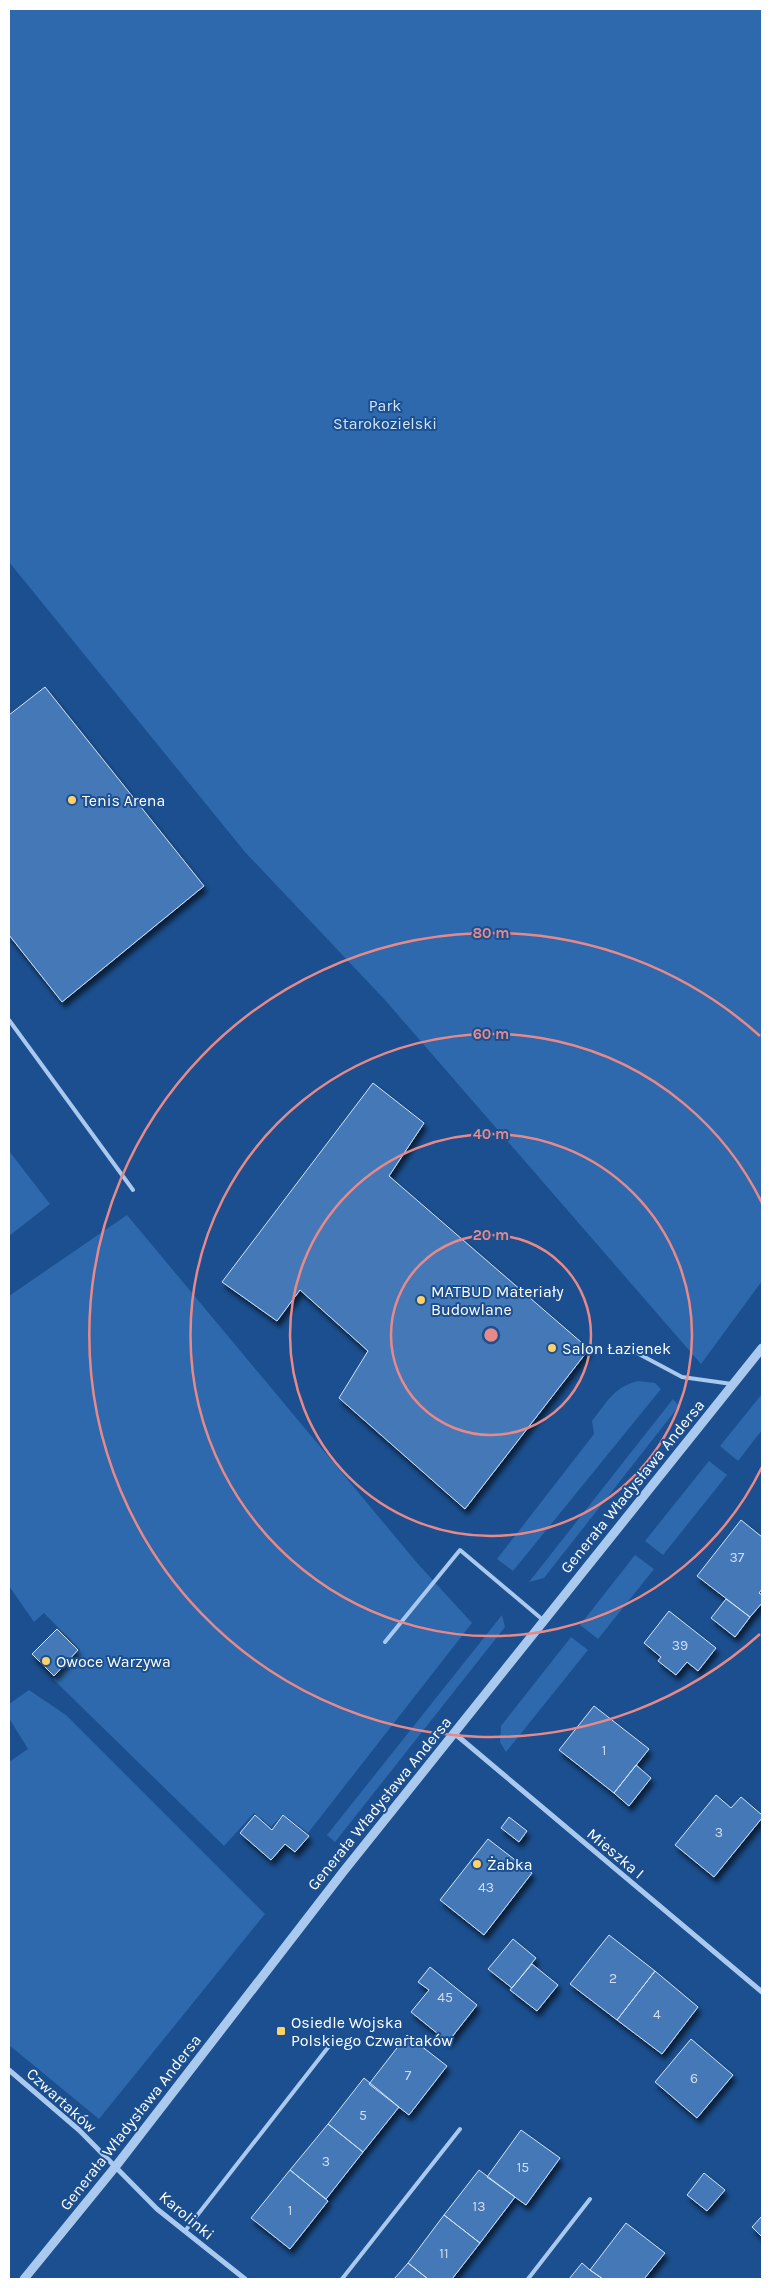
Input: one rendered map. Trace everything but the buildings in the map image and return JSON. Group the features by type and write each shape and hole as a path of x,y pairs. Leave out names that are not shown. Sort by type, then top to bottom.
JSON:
{"street":[{"name":"Generała Władysława Andersa","path":"24,2279 116,2166 343,1872 762,1348"},
{"name":"Mieszka I","path":"454,1733 762,1992"},
{"name":"Czwartaków","path":"9,2079 11,2071 79,2130 116,2166"},
{"name":"Karolinki","path":"116,2166 157,2208 245,2279"}],"lane":[{"path":"9,1020 133,1190"},
{"path":"637,1353 682,1377 734,1384"},
{"path":"385,1642 460,1550 543,1620"},
{"path":"184,2231 333,2041"},
{"path":"342,2279 460,2129"},
{"path":"528,2279 590,2199"}],"green space":[{"name":"Park Starokozielski","path":"9,9 762,9 762,1281 701,1364 385,1000 245,852 9,562"},
{"path":"9,1151 50,1204 9,1236"},
{"path":"127,1215 418,1564 472,1623 308,1833 283,1814 271,1827 254,1813 224,1846 53,1679 80,1650 44,1613 34,1622 9,1586 9,1296"},
{"path":"638,1381 655,1383 661,1389 513,1571 497,1559 594,1434 592,1421 607,1402 617,1391"},
{"path":"762,1394 762,1430 738,1461 720,1446"},
{"path":"673,1399 679,1406 544,1578 529,1582"},
{"path":"709,1461 727,1475 663,1555 645,1541"},
{"path":"635,1555 654,1569 598,1639 580,1625"},
{"path":"502,1615 505,1627 335,1842 327,1835"},
{"path":"571,1637 588,1650 506,1752 500,1742 501,1726"},
{"path":"29,1690 66,1715 265,1914 99,2119 9,2045 9,1762 28,1749 9,1718 9,1704"}],"place":[{"name":"Tenis Arena","path":"72,800"},
{"name":"MATBUD Materiały Budowlane","path":"421,1300"},
{"name":"Salon Łazienek","path":"552,1348"},
{"name":"Owoce Warzywa","path":"46,1661"},
{"name":"Żabka","path":"477,1864"},
{"name":"Osiedle Wojska Polskiego Czwartaków","path":"281,2031"}]}
